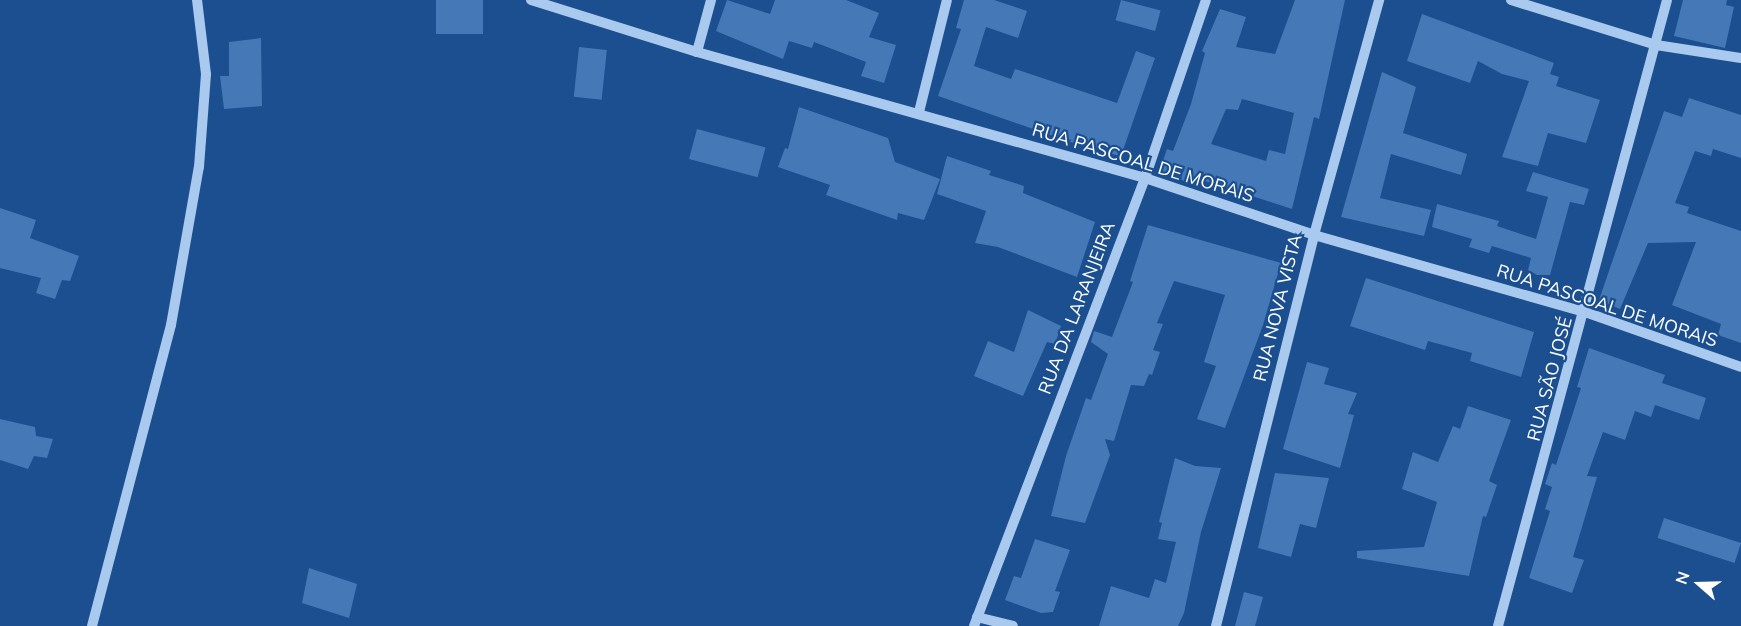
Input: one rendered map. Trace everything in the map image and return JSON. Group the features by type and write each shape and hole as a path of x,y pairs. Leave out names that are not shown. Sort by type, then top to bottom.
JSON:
{"street":[{"path":"92,626 171,325 199,167 206,74 197,0"},
{"name":"RUA PASCOAL DE MORAIS","path":"531,0 697,52 919,112 1144,178 1314,235 1585,312 1741,367"},
{"path":"697,52 711,0"},
{"path":"919,112 947,0"},
{"name":"RUA DA LARANJEIRA","path":"975,621 1144,178 1206,0"},
{"name":"RUA NOVA VISTA","path":"1216,626 1314,235 1379,0"},
{"path":"1511,0 1656,45 1741,58"},
{"name":"RUA SÃO JOSÉ","path":"1498,626 1585,312 1667,0"},
{"path":"975,621 1013,626"}],"building":[{"path":"436,0 483,0 483,34 436,34"},
{"path":"727,0 770,14 775,0 846,0 879,13 869,37 896,45 884,83 861,76 866,62 814,42 812,48 789,41 783,59 716,31"},
{"path":"964,0 994,0 1027,11 1018,38 986,27 974,66 1011,79 1015,69 1117,103 1136,51 1155,58 1121,156 1094,150 938,96 961,29 956,28"},
{"path":"1121,0 1161,11 1155,31 1116,20"},
{"path":"1295,0 1345,0 1319,119 1314,117 1292,209 1198,179 1196,185 1159,172 1167,149 1173,151 1191,104 1205,53 1202,51 1220,9 1246,17 1236,47 1275,54","holes":["1242,99 1294,113 1285,154 1269,150 1266,161 1211,144 1226,109 1238,110"]},
{"path":"1683,0 1727,0 1726,5 1734,7 1725,48 1674,36"},
{"path":"1422,14 1554,63 1550,74 1559,77 1556,86 1600,100 1586,143 1548,133 1538,166 1502,157 1529,81 1502,74 1478,61 1470,83 1407,61"},
{"path":"261,38 262,106 224,109 220,76 229,76 229,42"},
{"path":"579,47 607,50 602,100 574,97"},
{"path":"1382,72 1416,87 1403,133 1467,154 1461,175 1391,154 1380,198 1431,210 1424,236 1341,217"},
{"path":"1689,98 1741,115 1741,158 1713,149 1711,156 1695,151 1675,203 1689,207 1687,213 1741,231 1741,343 1718,335 1721,324 1672,305 1696,242 1648,243 1620,309 1599,300 1664,111 1682,117"},
{"path":"799,107 888,138 895,162 940,179 924,220 898,213 897,220 826,195 830,185 778,167 785,148 788,149"},
{"path":"697,129 766,147 758,177 689,159"},
{"path":"947,156 991,171 989,175 1024,186 1023,193 1095,222 1077,277 998,247 975,243 986,211 937,194"},
{"path":"1533,172 1589,189 1584,205 1570,202 1550,275 1537,275 1528,270 1531,258 1492,246 1489,253 1469,247 1472,239 1432,227 1437,204 1499,221 1497,226 1536,239 1548,197 1526,191"},
{"path":"0,208 36,220 30,238 79,256 70,281 62,280 55,299 36,293 41,278 0,268"},
{"path":"1148,225 1281,263 1263,325 1225,428 1197,419 1216,366 1204,362 1225,295 1174,281 1157,323 1163,324 1153,350 1160,352 1152,375 1149,374 1144,386 1131,385 1114,441 1105,439 1110,455 1085,523 1051,516 1066,456 1086,398 1091,400 1108,354 1091,342 1094,331 1112,337 1133,282 1130,281"},
{"path":"1366,278 1534,332 1521,377 1470,361 1472,353 1428,341 1425,350 1350,326"},
{"path":"1028,310 1061,326 1055,344 1047,342 1023,396 974,376 988,341 1014,352"},
{"path":"1589,348 1665,375 1662,383 1706,398 1699,420 1655,405 1651,417 1635,411 1625,440 1603,432 1587,476 1597,477 1573,557 1584,560 1572,593 1529,578 1550,511 1545,509 1552,487 1545,484 1552,463 1556,465 1581,388 1577,387"},
{"path":"1307,362 1329,368 1324,384 1357,393 1348,414 1354,415 1340,468 1283,449"},
{"path":"1468,406 1511,420 1489,481 1497,485 1486,517 1483,516 1469,576 1357,558 1357,551 1424,547 1437,502 1402,489 1413,452 1438,462 1453,426 1460,429"},
{"path":"0,419 35,427 36,436 53,439 47,458 34,456 28,469 0,460"},
{"path":"1175,458 1195,466 1221,468 1201,532 1184,613 1178,626 1099,626 1111,586 1149,598 1155,579 1166,583 1176,542 1158,539 1162,523 1159,522"},
{"path":"1275,473 1329,478 1316,528 1300,524 1291,557 1258,548"},
{"path":"1664,518 1741,543 1735,563 1658,538"},
{"path":"1035,539 1070,550 1055,591 1060,592 1053,612 1041,613 1005,600 1014,576 1021,578"},
{"path":"309,568 357,584 349,618 302,603"},
{"path":"1244,592 1263,597 1255,626 1235,626"}]}
